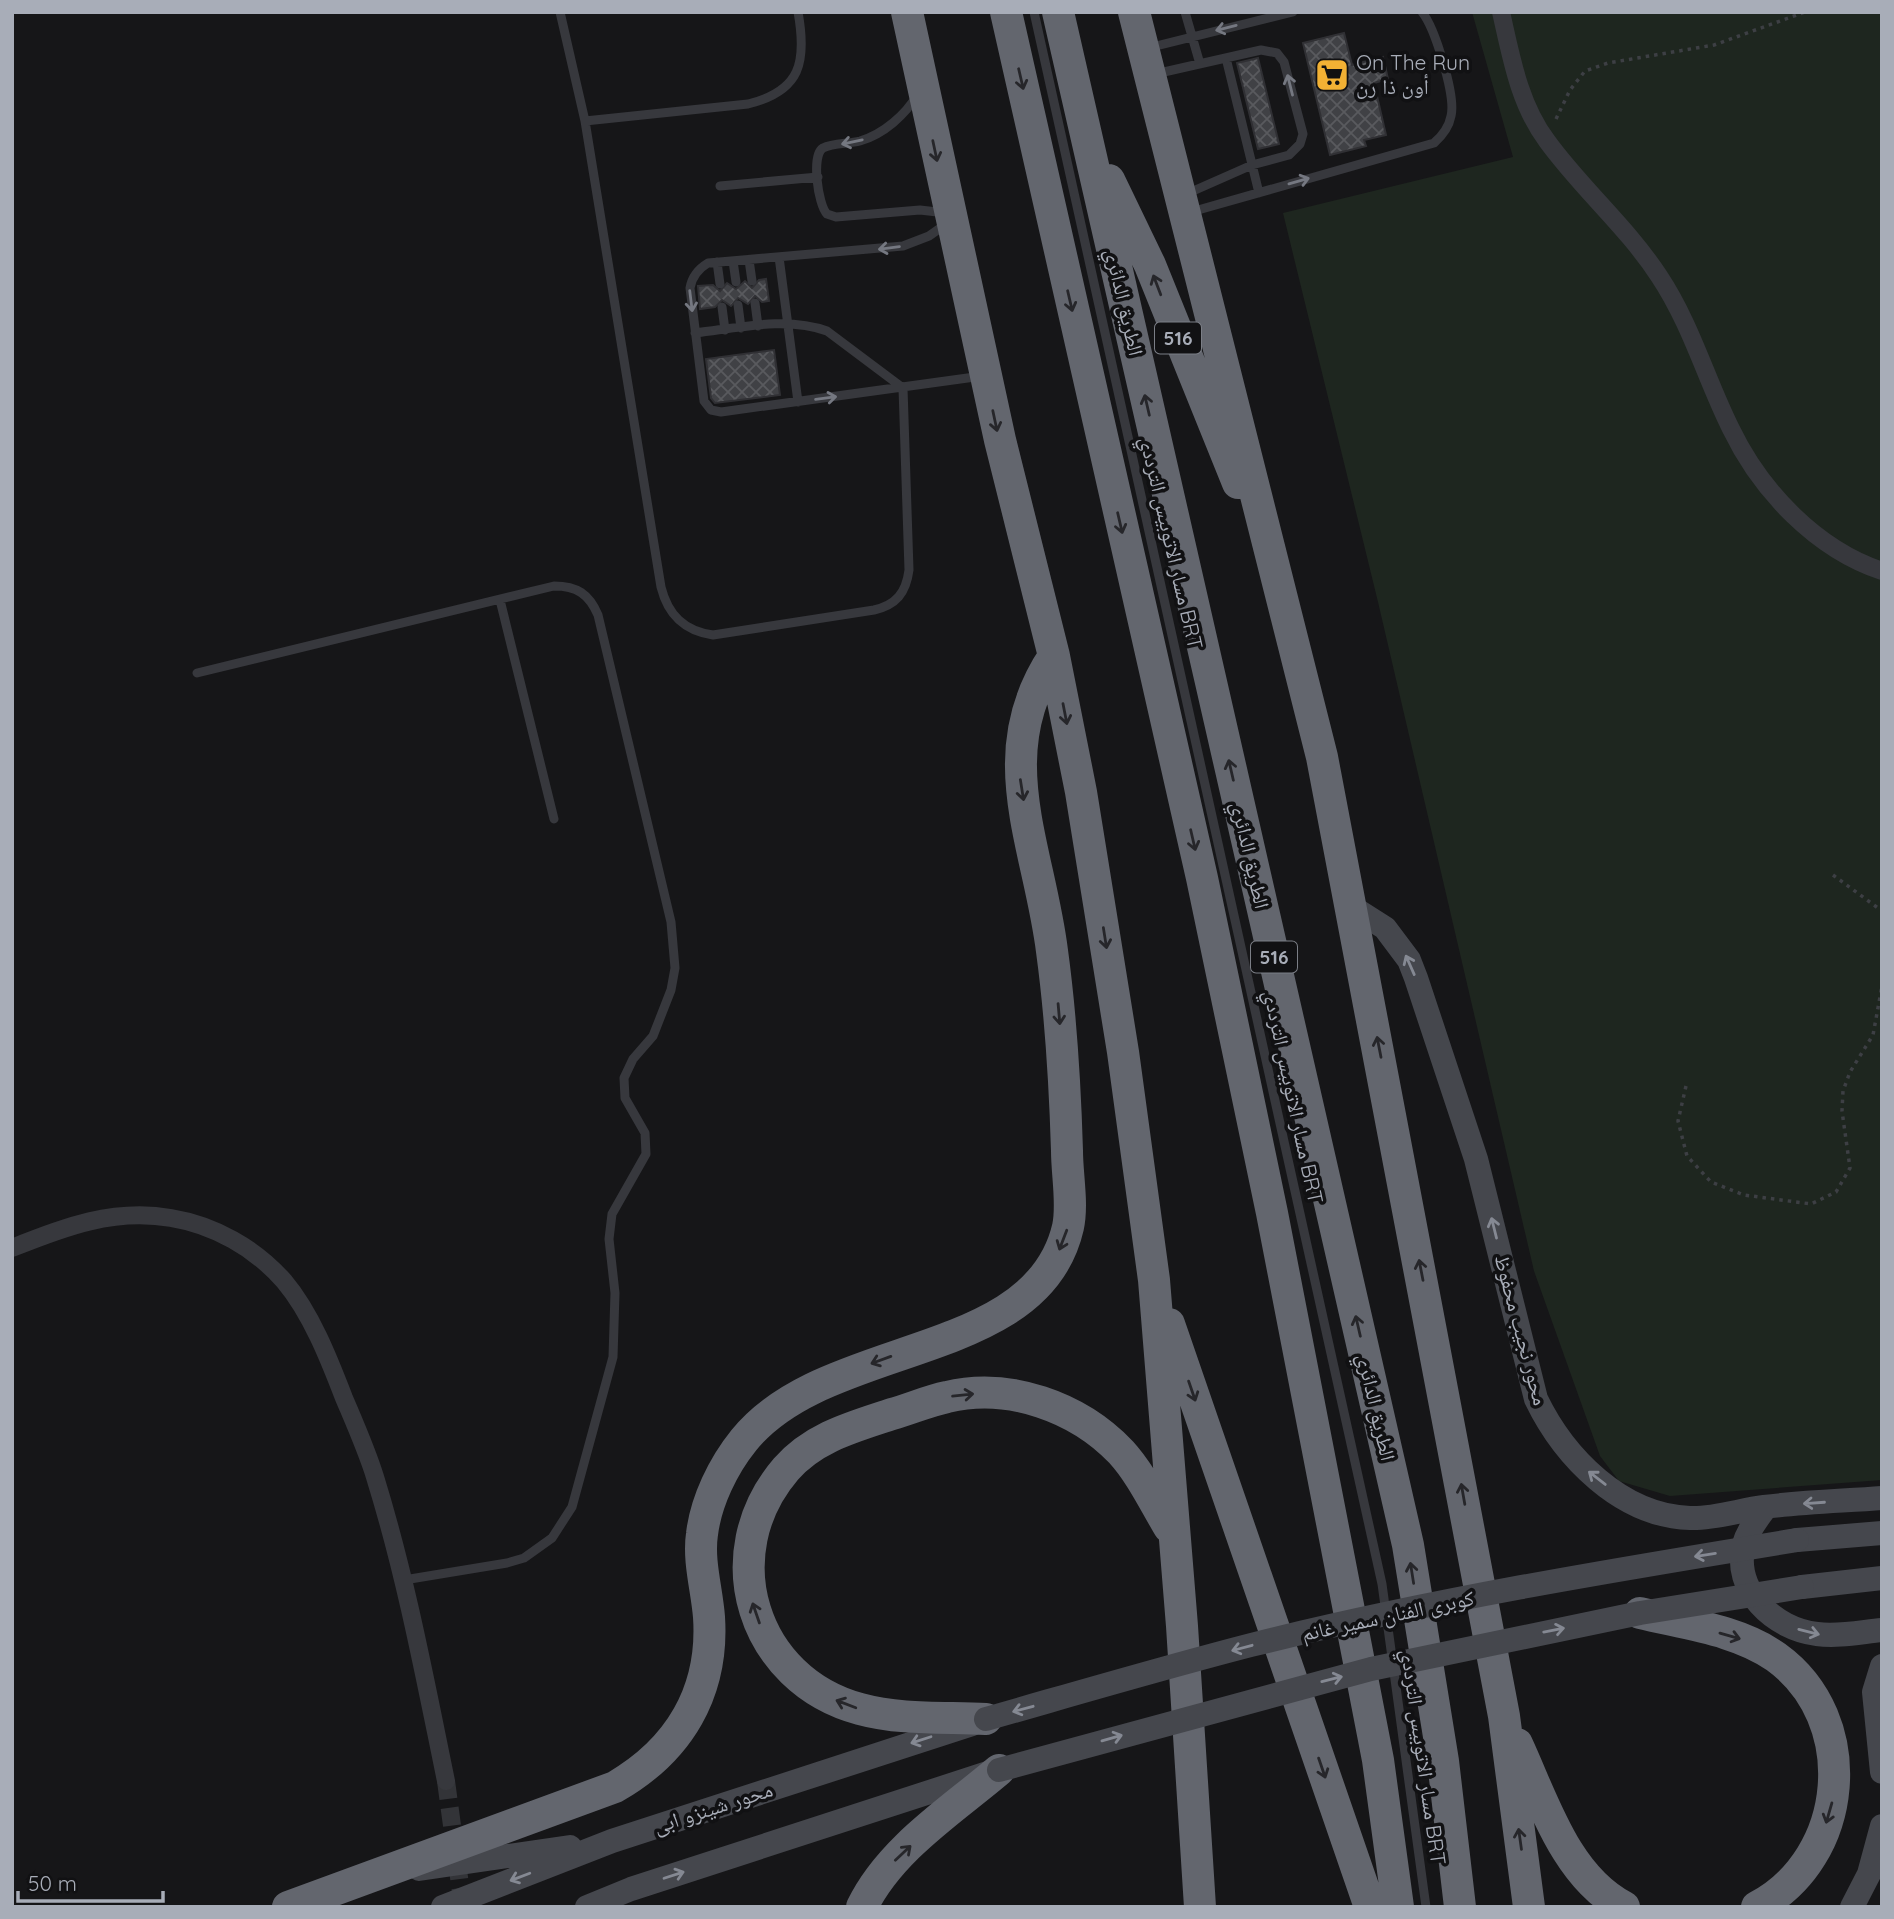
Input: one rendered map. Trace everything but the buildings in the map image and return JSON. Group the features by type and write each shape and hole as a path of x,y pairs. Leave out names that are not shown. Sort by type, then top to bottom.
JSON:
{"highway":[{"path":"907,12 949,217 1054,656 1081,792 1119,1025 1154,1280 1175,1537 1200,1907"},
{"name":"516","path":"1006,12 1202,878 1272,1213 1378,1760 1398,1907"},
{"name":"الطريق الدائري","path":"1058,12 1408,1545 1443,1761 1461,1907"},
{"name":"516","path":"1135,12 1322,757 1504,1716 1529,1907"},
{"name":"516","path":"1084,125 1150,265 1217,439 1269,551"},
{"path":"288,1907 615,1787 641,1772 663,1753 682,1729 697,1703 706,1674 710,1644 701,1536 719,1480 744,1440 769,1414 798,1394 830,1378 998,1317 1034,1288 1055,1258 1069,1224 1060,1015 1052,947 1022,788 1019,749 1026,710 1054,656"},
{"path":"1154,1280 1370,1907"},
{"path":"986,1719 883,1714 858,1708 834,1699 791,1671 767,1639 752,1601 748,1560 751,1540 764,1502 787,1468 818,1442 836,1432 948,1396 995,1393 1042,1402 1084,1422 1121,1452 1135,1470 1175,1537"},
{"path":"1640,1613 1735,1637 1776,1657 1808,1688 1829,1728 1836,1773 1834,1796 1825,1828 1810,1858 1796,1875 1757,1907"},
{"path":"1504,1716 1562,1840 1585,1876 1624,1907"},
{"path":"862,1907 882,1875 899,1855 999,1770"}],"main road":[{"name":"محور نجيب محفوظ","path":"1352,906 1385,928 1409,960 1416,978 1476,1159 1536,1399 1558,1438 1597,1479 1646,1507 1690,1518 1766,1507 1882,1498"},
{"path":"1766,1507 1751,1528 1742,1558 1748,1588 1755,1601 1766,1612 1805,1632 1827,1635 1882,1630"},
{"name":"كوبرى الفنان سمير غانم","path":"986,1719 1266,1642 1523,1588 1797,1540 1882,1533"},
{"path":"587,1907 631,1889 999,1770 1371,1669 1640,1613 1802,1587 1882,1578"},
{"path":"1882,1666 1874,1692 1882,1772"},
{"name":"محور شينزو ابى","path":"443,1907 612,1841 986,1719"},
{"path":"1852,1907 1869,1874 1882,1826"},
{"path":"376,1875 612,1841"},
{"path":"610,1907 631,1889"}],"street":[{"path":"1501,12 1526,105 1546,140 1659,275 1706,365 1730,429 1758,476 1820,538 1857,563 1882,571"},
{"path":"12,1248 74,1224 103,1218 148,1215 213,1230 252,1252 270,1267 295,1296 332,1367 375,1475 404,1580 446,1781"}],"lane":[{"path":"560,12 585,121 661,587 664,600 678,621 700,633 713,635 874,610 888,607 900,597 907,585 909,570 903,388"},
{"path":"585,121 748,104 769,99 788,86 800,67 804,45 798,12"},
{"name":"مسار الاتوبيس الترددي BRT","path":"1034,12 1382,1584 1426,1907"},
{"path":"1185,12 1200,64"},
{"path":"1148,62 1192,37 1293,12"},
{"path":"1184,204 1259,193 1434,144 1449,123 1452,101 1431,26 1422,12"},
{"path":"1148,62 1200,64 1261,50 1277,53 1284,62 1303,134 1293,152 1252,165 1184,204"},
{"path":"1226,58 1259,193"},
{"path":"922,86 903,114 876,134 822,149 816,160 821,205 831,216 920,210 949,217"},
{"path":"720,186 818,177"},
{"path":"949,217 929,236 904,246 717,262 703,266 691,281 704,401 711,410 721,412 986,376"},
{"path":"779,257 798,401"},
{"path":"748,260 751,281"},
{"path":"733,261 736,282"},
{"path":"717,262 719,284"},
{"path":"755,303 758,326"},
{"path":"738,305 741,328"},
{"path":"722,307 725,330"},
{"path":"695,332 788,323 827,331 903,388"},
{"path":"197,673 554,586 569,586 582,592 593,602 671,922 675,968 664,1014 653,1035 633,1059 624,1078 628,1107 645,1133 646,1154 612,1214 610,1239 615,1293 613,1357 572,1507 552,1538 524,1558 404,1580"},
{"path":"500,600 554,819"}],"path":[{"path":"1546,140 1570,90 1585,71 1608,63 1714,45 1805,12"},
{"path":"1833,874 1882,911"},
{"path":"1686,1086 1678,1121 1687,1156 1711,1182 1744,1195 1811,1204 1836,1192 1850,1168 1842,1111 1843,1091 1850,1072 1873,1035 1882,986"}],"shaded area":[{"path":"1472,12 1882,12 1882,1480 1670,1496 1619,1481 1600,1456 1534,1271 1378,602 1283,213 1513,157"}],"tunnel":[{"path":"446,1781 463,1907"}],"place":[{"name":"On The Run أون ذا رن","path":"1332,75"}]}
